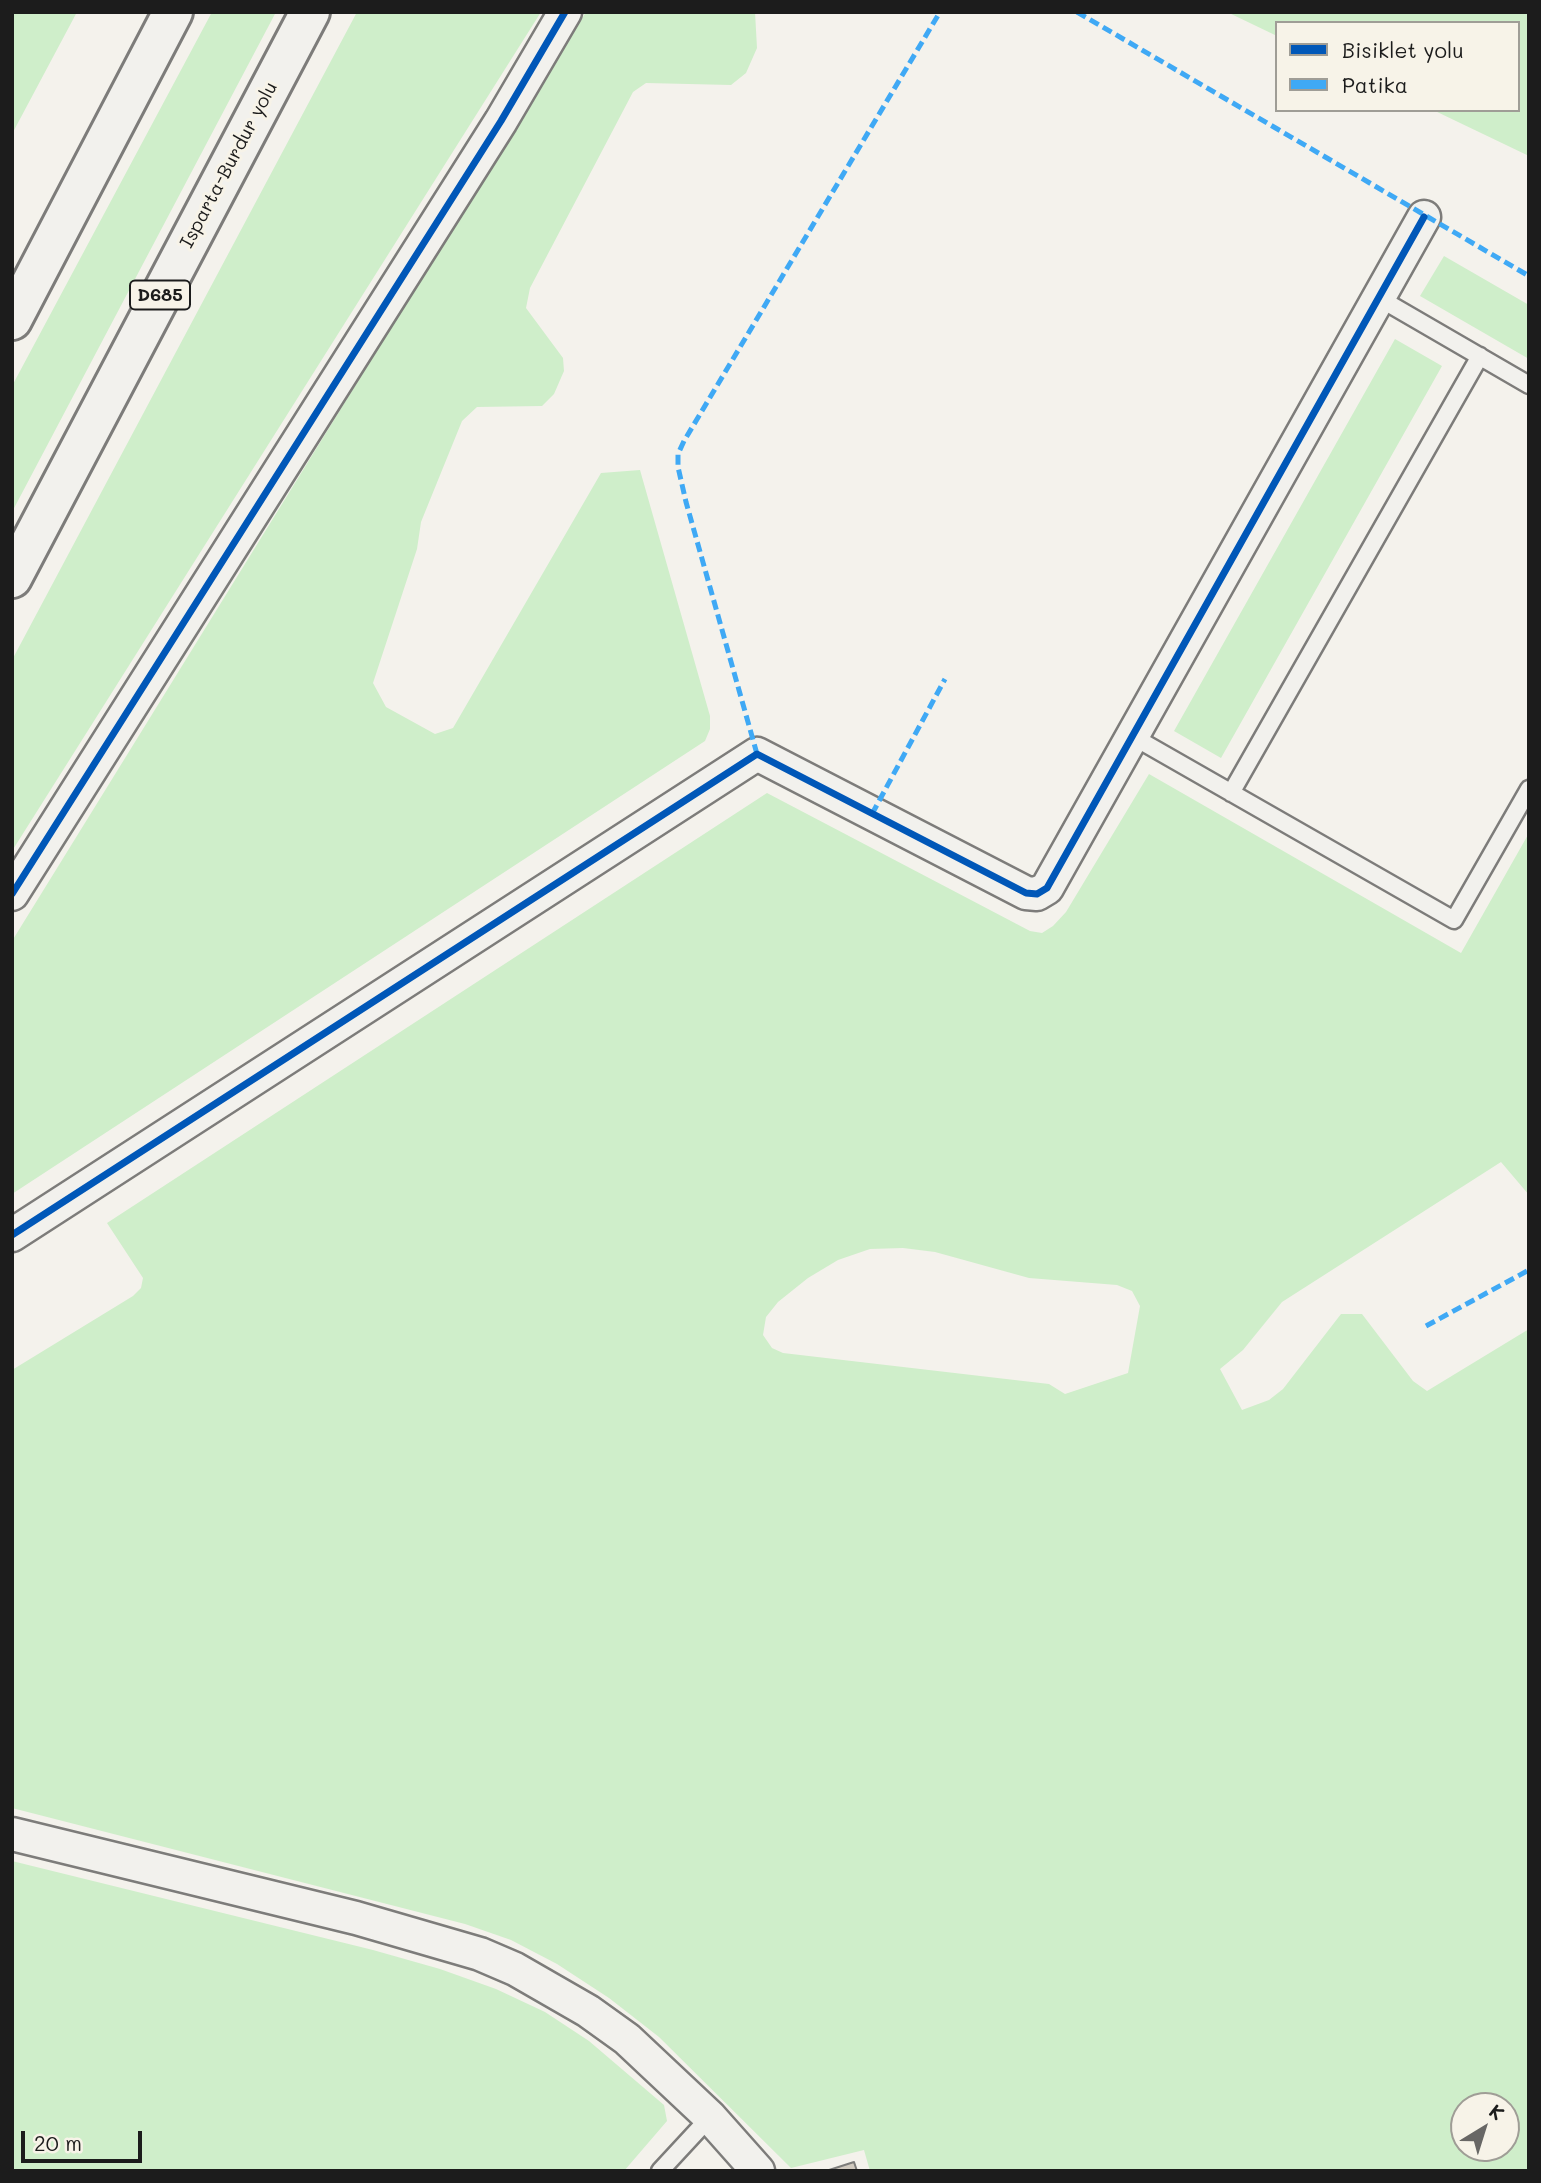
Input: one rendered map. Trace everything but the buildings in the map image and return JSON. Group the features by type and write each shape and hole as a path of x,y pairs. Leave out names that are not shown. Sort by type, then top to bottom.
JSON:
{"highway":[{"path":"12,320 173,12"},
{"name":"Isparta-Burdur yolu","path":"12,578 310,12"}],"street":[{"path":"12,894 501,121 565,12"},
{"path":"12,1235 757,754 1026,893 1037,894 1047,888 1424,217"},
{"path":"12,1835 356,1918 480,1954 515,1969 588,2011 627,2039 710,2117 758,2171"}],"lane":[{"path":"1379,298 1529,385"},
{"path":"1231,793 1480,356"},
{"path":"1132,736 1454,920 1529,789"},
{"path":"660,2171 710,2117"}],"green space":[{"path":"12,12 77,12 12,134"},
{"path":"212,12 276,12 12,512 12,386"},
{"path":"357,12 541,12 12,851 12,660"},
{"path":"586,12 755,12 757,48 746,73 731,85 646,83 633,92 530,288 526,308 563,358 564,371 554,394 542,406 477,407 462,421 421,522 417,549 373,683 386,707 435,734 453,728 601,473 640,470 710,716 710,729 705,741 12,1194 12,941"},
{"path":"1227,12 1529,12 1529,156 1437,112 1520,112 1520,21 1275,21 1275,35"},
{"path":"1444,256 1529,305 1529,359 1420,296"},
{"path":"1395,339 1442,366 1221,758 1174,731"},
{"path":"1149,774 1461,953 1529,833 1529,1195 1501,1162 1282,1302 1243,1350 1220,1369 1242,1410 1269,1400 1283,1389 1341,1314 1362,1314 1413,1381 1427,1391 1529,1329 1529,2171 870,2171 864,2150 791,2168 659,2037 609,1998 557,1964 511,1940 465,1924 12,1808 12,1370 133,1296 141,1288 143,1278 107,1223 767,793 1030,931 1042,933 1066,912","holes":["903,1248 935,1252 1029,1278 1117,1285 1132,1291 1140,1306 1128,1373 1065,1394 1049,1384 783,1353 772,1348 763,1335 766,1317 778,1302 808,1278 838,1260 870,1249"]},
{"path":"12,1861 373,1950 440,1969 496,1989 545,2012 589,2041 664,2105 667,2121 624,2171 12,2171"}],"marked path":[{"path":"757,754 686,502 678,467 678,454 940,12"},
{"path":"1077,12 1529,276"},
{"path":"872,814 945,679"},
{"path":"1426,1326 1529,1270"}],"cycle path":[{"path":"12,894 501,121 565,12"},
{"path":"12,1235 757,754 1026,893 1037,894 1047,888 1424,217"}]}
